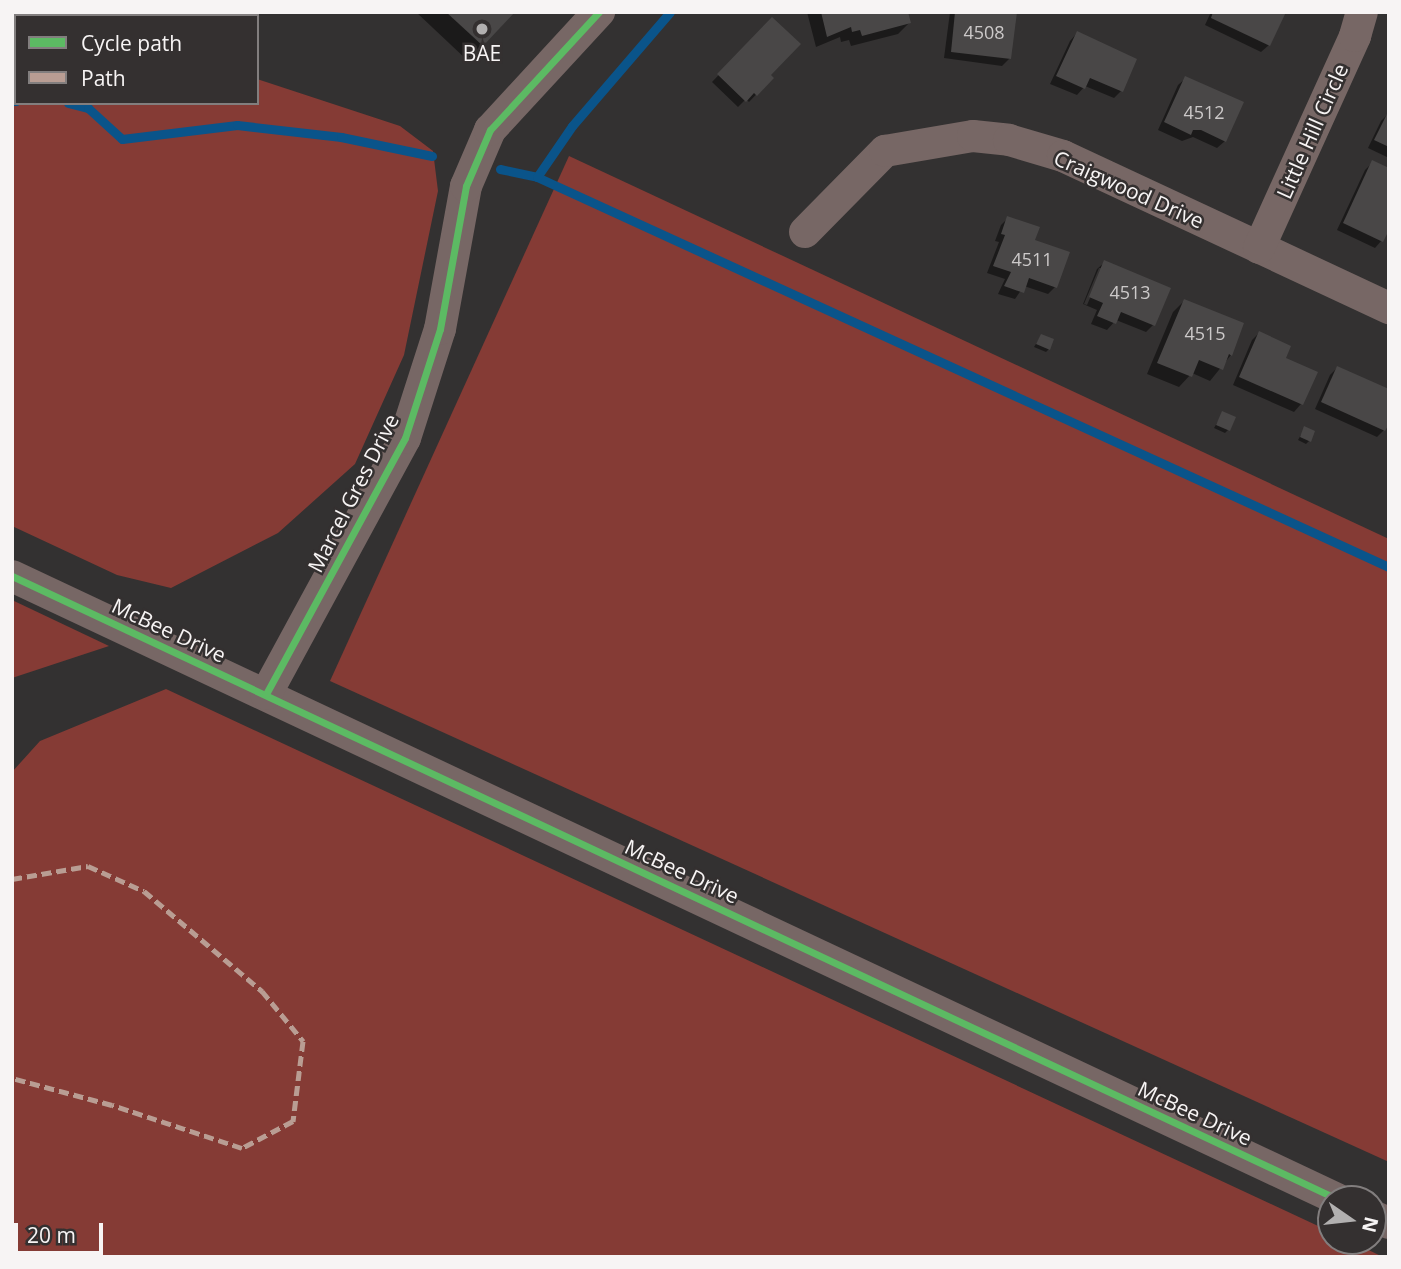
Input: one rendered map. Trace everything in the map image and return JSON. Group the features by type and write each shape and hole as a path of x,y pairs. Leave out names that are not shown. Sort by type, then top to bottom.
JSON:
{"street":[{"name":"Marcel Gres Drive","path":"266,694 405,439 440,329 466,186 490,130 599,12"},
{"name":"Little Hill Circle","path":"1259,248 1355,36 1362,12"},
{"name":"Craigwood Drive","path":"805,232 885,151 974,136 1009,140 1063,156 1389,307"},
{"name":"McBee Drive","path":"12,576 1317,1190"}],"shaded area":[{"path":"12,12 64,14 14,14 14,105 259,105 259,80 400,126 433,151 438,191 404,355 355,464 278,533 171,588 117,575 12,526"},
{"path":"569,156 1389,539 1389,1162 330,681"},
{"path":"12,600 109,646 12,678"},
{"path":"166,689 1317,1225 1317,1255 1383,1257 12,1257 12,772 40,741"}],"building":[{"name":"BAE","path":"446,12 515,12 483,46"},
{"path":"821,12 908,12 911,23 862,36 860,30 852,32 851,27 827,37"},
{"path":"955,12 1017,12 1011,59 951,52"},
{"path":"1213,12 1286,12 1270,46 1211,18"},
{"path":"772,17 801,44 771,75 774,78 757,96 754,93 746,102 717,74"},
{"path":"1077,31 1137,59 1123,92 1090,78 1085,89 1056,76"},
{"path":"1185,76 1244,102 1226,142 1201,130 1193,130 1191,135 1164,122"},
{"path":"1389,110 1389,147 1374,140"},
{"path":"1372,160 1389,168 1389,230 1383,242 1343,223"},
{"path":"1007,216 1040,227 1035,240 1070,252 1057,288 1029,278 1024,293 1004,286 1011,272 993,266 1005,235 1001,234"},
{"path":"1104,260 1171,288 1155,326 1121,312 1116,324 1097,316 1103,303 1089,297"},
{"path":"1184,299 1244,323 1232,356 1229,354 1223,370 1199,360 1192,377 1157,363"},
{"path":"1259,331 1291,346 1286,358 1318,372 1303,405 1239,377"},
{"path":"1041,334 1054,339 1050,350 1036,344"},
{"path":"1337,366 1389,389 1389,424 1385,431 1321,402"},
{"path":"1222,411 1236,417 1230,431 1216,425"},
{"path":"1304,426 1315,431 1311,442 1300,437"}],"waterway":[{"path":"537,177 572,126 670,12"},
{"path":"76,105 88,108 122,139 237,125 341,137 432,156"},
{"path":"500,169 537,177 1389,567"}],"marked path":[{"path":"12,879 88,866 144,891 262,991 303,1041 293,1121 242,1148 112,1105 12,1078"}],"cycle path":[{"path":"266,694 405,438 440,329 466,186 490,130 599,12"},
{"path":"12,576 1317,1190"}],"place":[{"name":"BAE","path":"482,29"}]}
